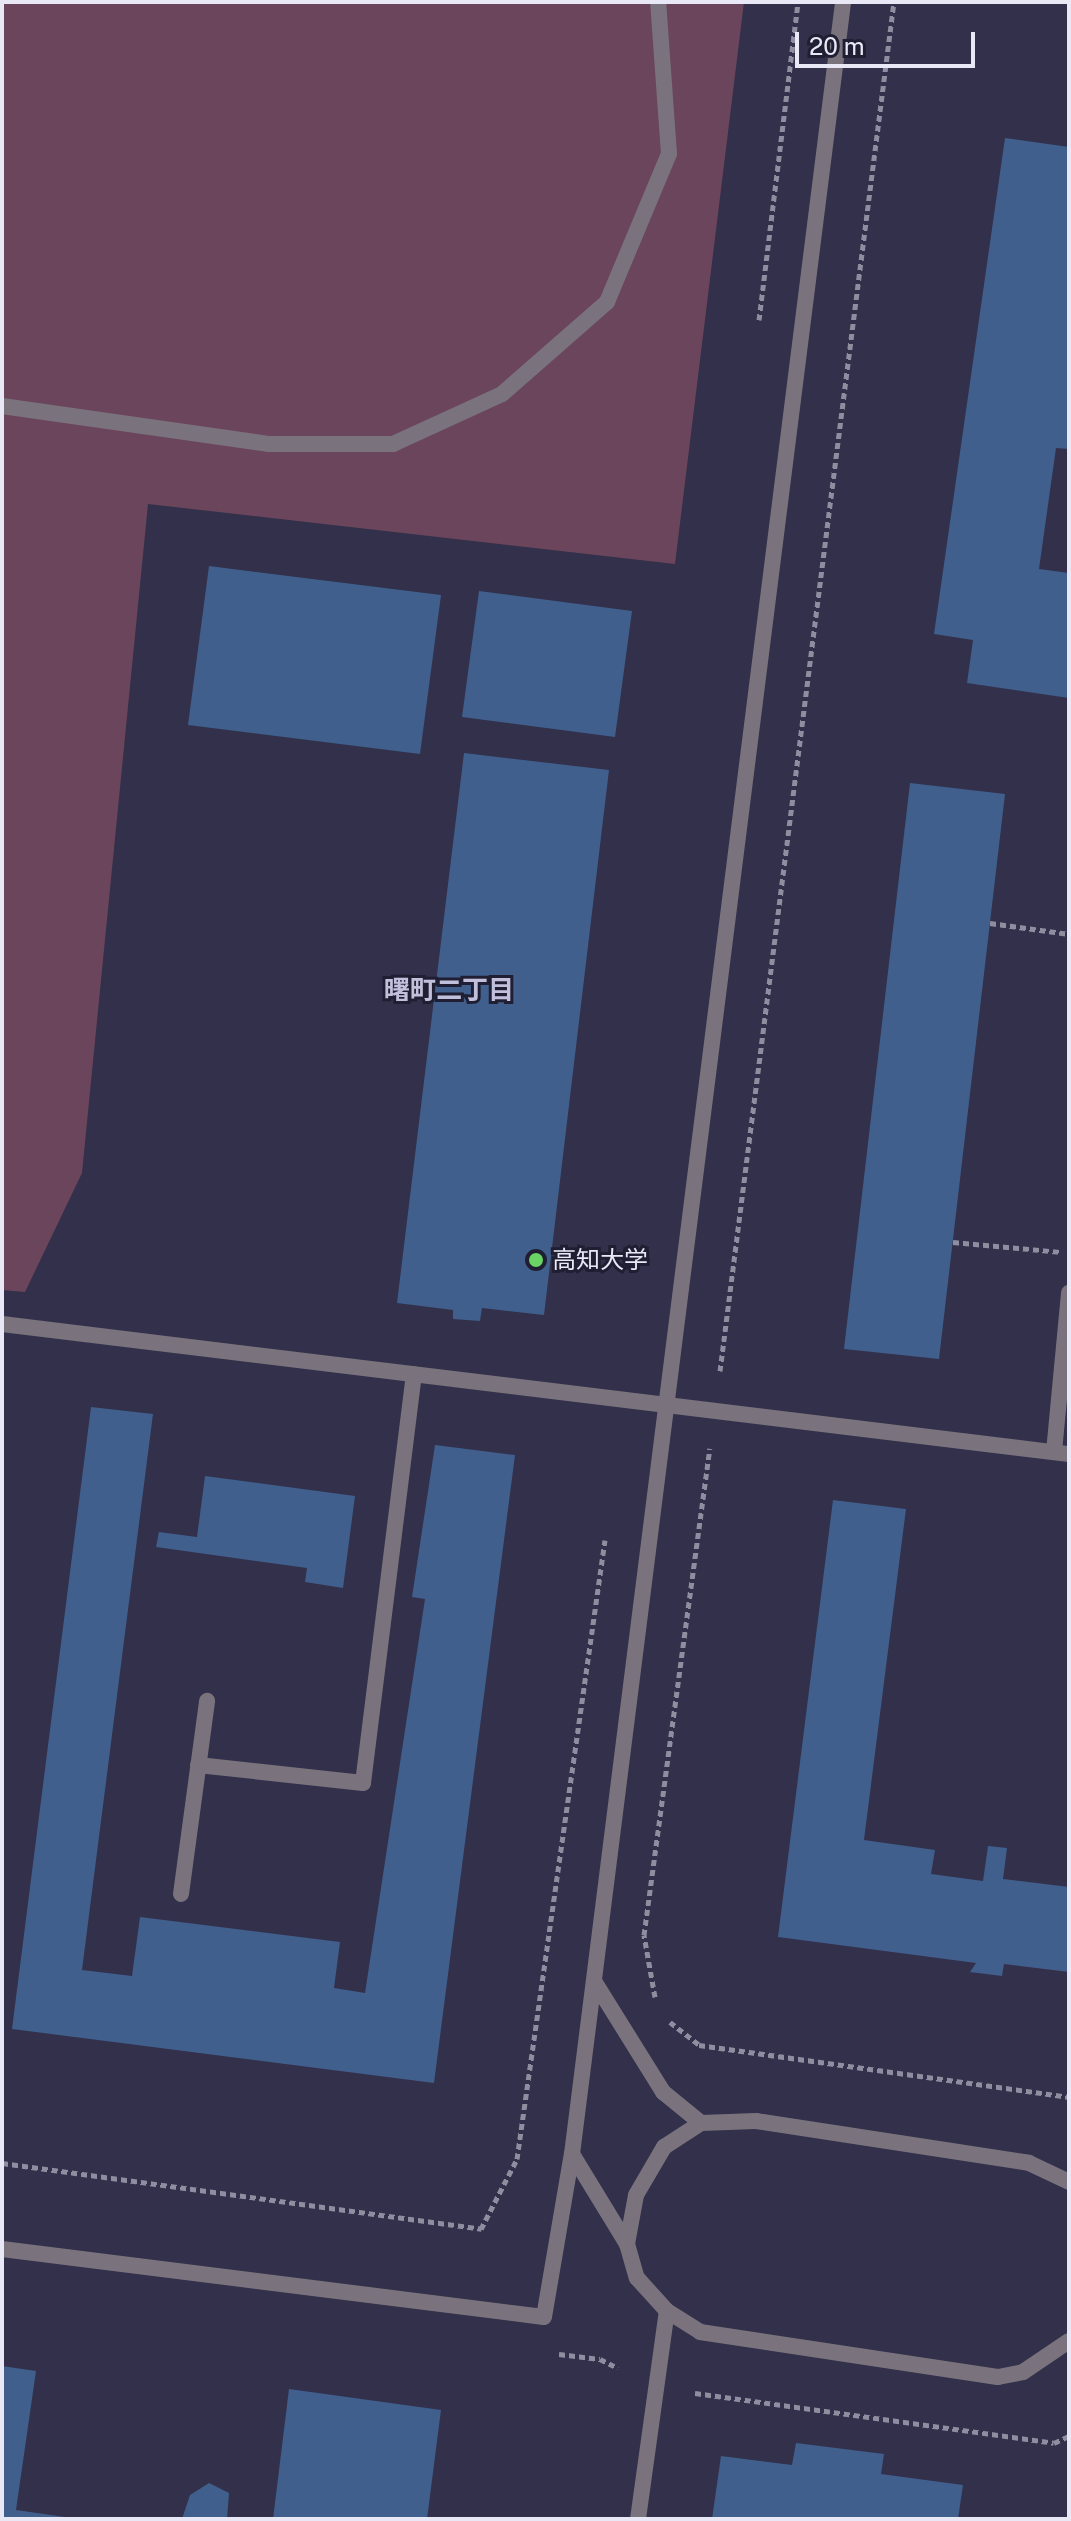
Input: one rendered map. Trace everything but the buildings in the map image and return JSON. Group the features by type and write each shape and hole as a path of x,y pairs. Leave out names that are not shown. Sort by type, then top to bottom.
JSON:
{"lane":[{"path":"2,406 268,444 393,444 502,394 607,302 669,154 658,2"},
{"path":"2,2249 544,2317 572,2154 843,2"},
{"path":"2,1324 1062,1453 1069,1293"},
{"path":"198,1765 363,1783 414,1374"},
{"path":"181,1894 207,1701"},
{"path":"594,1981 663,2092 701,2123"},
{"path":"627,2244 636,2195 664,2147 701,2123 756,2121 1029,2163 1069,2182"},
{"path":"572,2154 627,2244 637,2278 667,2311 700,2332 998,2377 1023,2372 1069,2341"},
{"path":"638,2519 667,2311"}],"path":[{"path":"757,332 798,2"},
{"path":"660,2007 644,1935 715,1411 894,2"},
{"path":"990,923 1069,934"},
{"path":"953,1242 1069,1253"},
{"path":"2,2163 481,2229 517,2159 608,1523"},
{"path":"666,2019 699,2045 1069,2097"},
{"path":"553,2353 600,2359 656,2387 1054,2443 1069,2436"}],"shaded area":[{"name":"高知大学","path":"2,2 1069,2 1069,2519 2,2519"},
{"path":"2,2 744,2 675,564 148,504 82,1173 25,1292 2,1290"}],"place":[{"name":"高知大学","path":"536,1260"}],"district":[{"name":"曙町二丁目","path":"449,990"}]}
